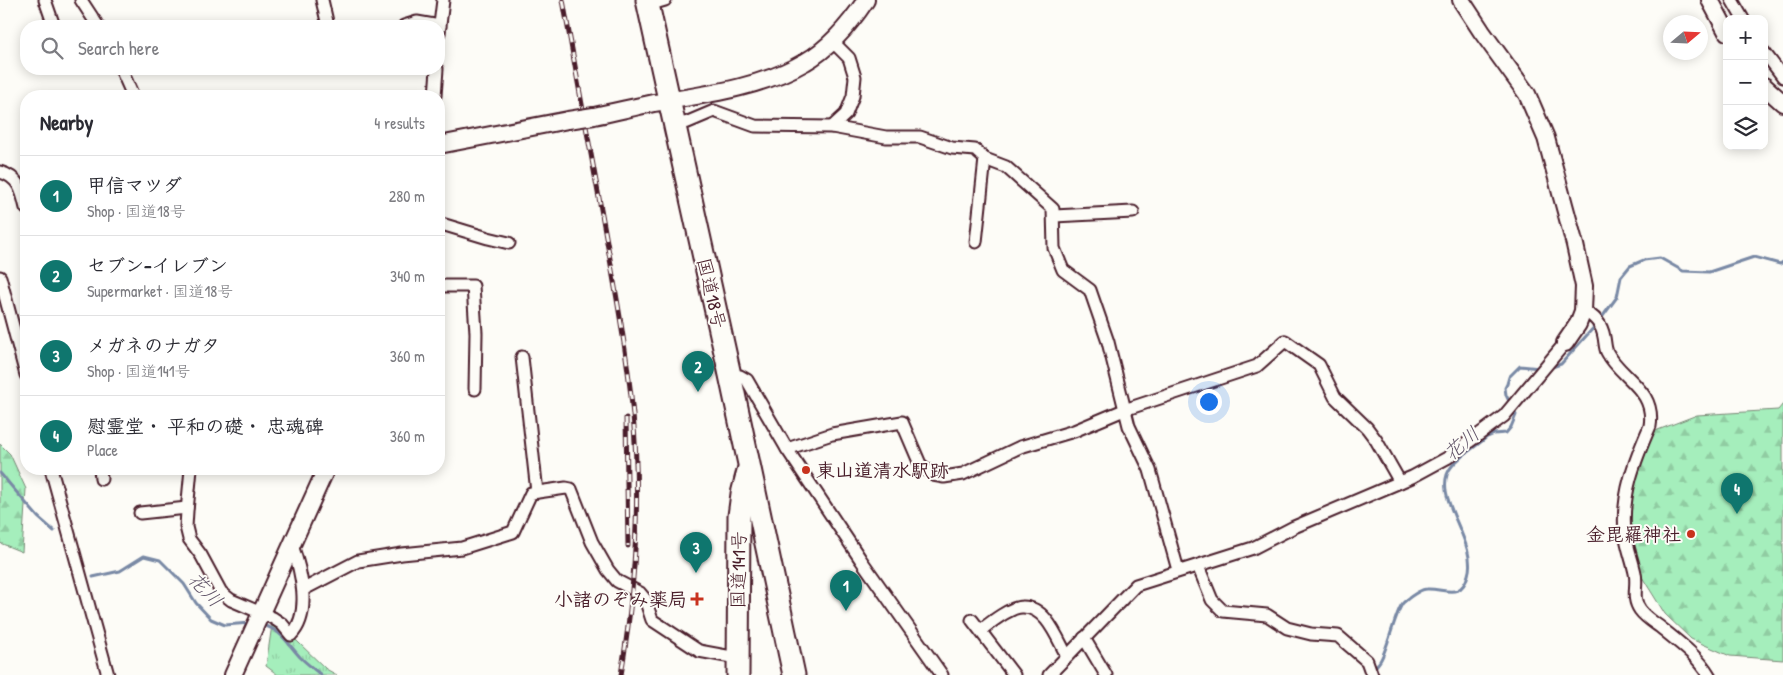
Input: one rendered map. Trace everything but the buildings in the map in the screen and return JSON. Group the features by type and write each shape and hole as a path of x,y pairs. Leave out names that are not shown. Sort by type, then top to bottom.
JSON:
{"highway":[{"name":"国道18号","path":"654,2 669,101 794,675"},
{"name":"国道141号","path":"737,666 739,526 742,494 749,466"},
{"path":"739,526 752,524 763,527"}],"street":[{"path":"46,0 52,20"},
{"path":"80,0 94,20"},
{"path":"322,0 327,20"},
{"path":"440,20 443,0"},
{"path":"445,144 738,87 784,73 806,62 832,41 849,24 866,0"},
{"path":"1049,675 1136,584 1253,548 1294,527 1400,482 1446,458 1504,416 1565,343 1578,324 1583,311 1584,286 1579,260 1551,155 1523,87 1461,0"},
{"path":"1710,0 1723,24"},
{"path":"1732,0 1741,15"},
{"path":"832,41 849,58 855,77 853,96 846,114 832,127"},
{"path":"1768,57 1783,77"},
{"path":"124,75 130,90"},
{"path":"435,90 436,75"},
{"path":"1768,90 1783,103"},
{"path":"674,125 714,112 755,126 832,127 886,137 920,137 952,148 975,150 985,159 1006,167 1053,208 1054,248 1063,270 1090,290 1108,342 1124,410 1150,470 1178,570"},
{"path":"976,242 985,159"},
{"path":"0,172 11,175 20,186"},
{"path":"1054,216 1133,212"},
{"path":"445,224 510,243"},
{"path":"0,277 20,352"},
{"path":"445,286 473,286 476,333 475,389"},
{"path":"1583,311 1594,317 1599,324 1603,331 1607,353 1634,381 1650,409 1650,426 1628,484 1625,500 1626,535 1636,581 1634,597 1640,610 1681,645 1705,668 1709,675"},
{"path":"787,449 832,434 902,422 920,464 933,475 944,477 963,474 1020,447 1074,431 1124,410 1257,366 1285,341 1319,365 1335,397 1361,421 1376,440 1400,482"},
{"path":"522,357 537,492"},
{"path":"730,375 740,376 747,380 787,449 861,560 942,675"},
{"path":"53,475 108,675"},
{"path":"190,475 186,527 189,539 201,555 221,592 231,600 260,616 282,624 291,635 298,628 304,589 298,561 292,545"},
{"path":"233,675 323,475"},
{"path":"304,589 358,561 462,548 513,532 531,493 566,488 571,490 592,542 608,570 617,581 640,593 645,599 652,620 699,651 737,666"},
{"path":"140,513 187,508"},
{"path":"1198,566 1212,600 1223,611 1266,615 1287,628 1311,634 1338,636 1366,661 1372,675"},
{"path":"981,630 1004,614 1021,606 1040,612 1048,621 1067,656"},
{"path":"972,620 1014,675"},
{"path":"1084,638 1106,675"}],"green space":[{"path":"1783,404 1783,660 1730,656 1691,639 1665,614 1634,564 1620,510 1637,438 1697,415 1778,410"},
{"path":"0,444 10,454 26,489 22,552 0,543"},
{"path":"273,618 326,669 337,675 278,675 266,666"}],"waterway":[{"name":"花川","path":"1600,320 1617,297 1621,277 1630,266 1644,260 1660,258 1683,271 1709,272 1754,257 1780,264 1783,262"},
{"name":"花川","path":"1549,368 1561,364 1596,325"},
{"name":"花川","path":"1373,670 1383,655 1398,612 1404,602 1424,589 1456,591 1465,583 1469,562 1467,548 1449,504 1446,477 1456,462 1487,437 1506,433 1511,427 1516,415 1506,395 1505,388 1509,377 1520,366 1540,368"},
{"name":"花川","path":"0,473 38,517 54,531"},
{"name":"花川","path":"93,577 120,571 144,556 160,560 184,584 196,603 211,619 225,625 250,623"},
{"name":"花川","path":"261,625 279,633 300,657 321,675"}],"railway":[{"path":"563,0 617,300 633,415 636,480 635,545 630,610 621,675"},
{"path":"626,418 628,546"}],"place":[{"name":"セブン-イレブン","path":"698,392"},
{"name":"東山道清水駅跡","path":"806,470"},
{"name":"慰霊堂・ 平和の礎・ 忠魂碑","path":"1737,514"},
{"name":"金毘羅神社","path":"1691,534"},
{"name":"メガネのナガタ","path":"696,573"},
{"name":"小諸のぞみ薬局","path":"697,599"},
{"name":"甲信マツダ","path":"846,611"}]}
